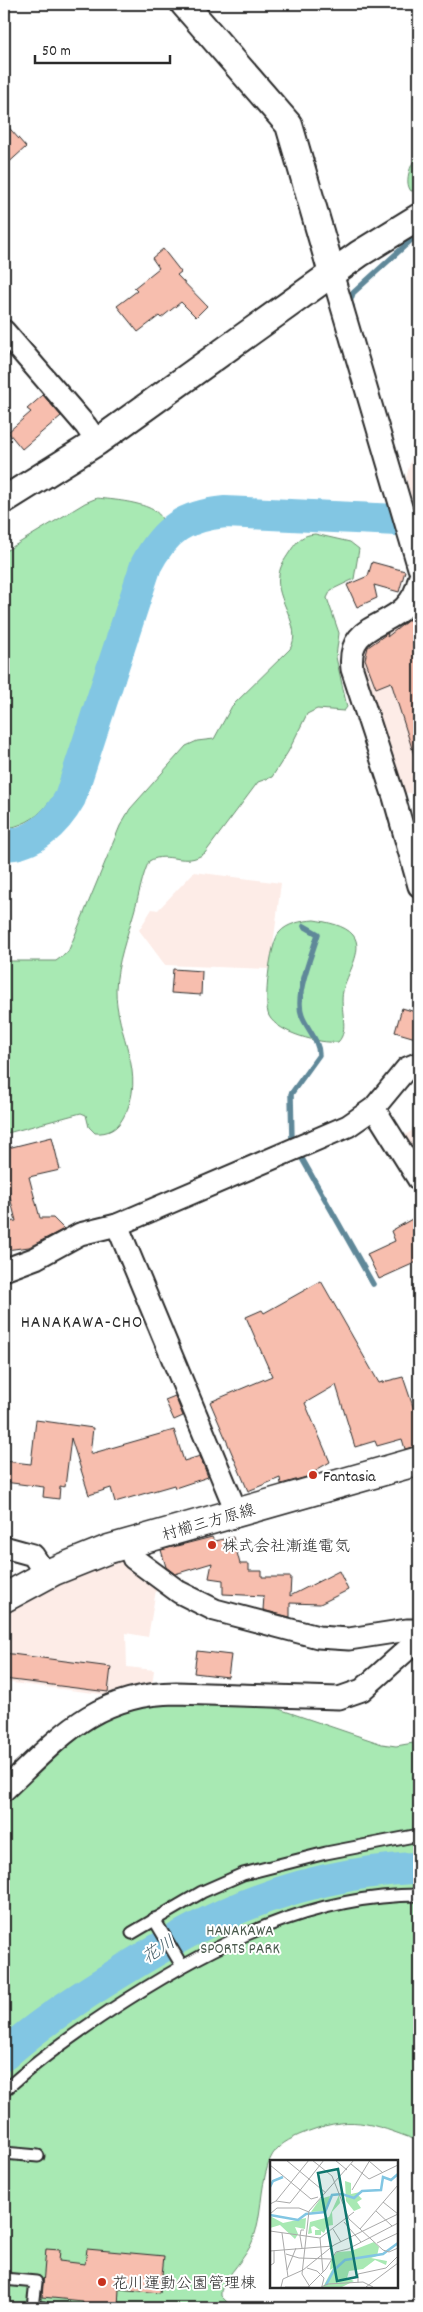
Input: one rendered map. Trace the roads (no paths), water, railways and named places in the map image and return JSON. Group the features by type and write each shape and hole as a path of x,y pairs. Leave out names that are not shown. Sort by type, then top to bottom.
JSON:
{"main road":[{"name":"村櫛三方原線","path":"4,1598 46,1575 90,1556 129,1543 419,1461"}],"street":[{"path":"184,4 289,125 419,568"},
{"path":"4,500 97,442 372,245 419,217"},
{"path":"4,332 86,426 97,442"},
{"path":"419,579 413,598 406,607 397,615 367,630 358,637 353,647 351,658 352,669 394,797 419,886"},
{"path":"4,1270 36,1258 80,1234 116,1225 348,1126 374,1108 407,1068 419,1064"},
{"path":"374,1108 419,1180"},
{"path":"116,1225 237,1513"},
{"path":"4,1790 80,1720 116,1702 156,1693 339,1698 362,1690 419,1638 413,1630 349,1638 318,1637 215,1610 185,1596 134,1558 129,1543"},
{"path":"4,1547 33,1555 46,1575"}],"lane":[{"path":"132,1933 156,1922 202,1892 258,1870 326,1853 419,1835"},
{"path":"4,2091 58,2045 180,1963 262,1926 299,1914 376,1899 419,1895"},
{"path":"156,1922 180,1963"},
{"path":"4,2152 38,2156"},
{"path":"4,2279 36,2282 33,2307 44,2308"}],"water":[{"path":"364,1863 371,1868 373,1878 370,1886 343,1881 342,1873"}],"waterway":[{"path":"352,306 350,302 353,293 419,233"},
{"path":"4,845 25,841 43,830 58,816 70,798 146,565 169,533 187,521 225,512 419,521"},
{"path":"292,1141 291,1094 319,1055 317,1044 304,1021 300,1008 302,987 318,934 304,926"},
{"path":"300,1155 373,1284"},
{"name":"花川","path":"4,2055 42,2024 95,1988 167,1944 224,1914 284,1891 316,1882 394,1869 419,1868"}],"place":[{"name":"Fantasia","path":"313,1475"},
{"name":"株式会社漸進電気","path":"212,1545"},
{"name":"花川運動公園管理棟","path":"102,2282"}],"district":[{"name":"HANAKAWA-CHO","path":"82,1321"}],"park label":[{"name":"HANAKAWA SPORTS PARK","path":"240,1938"}]}
